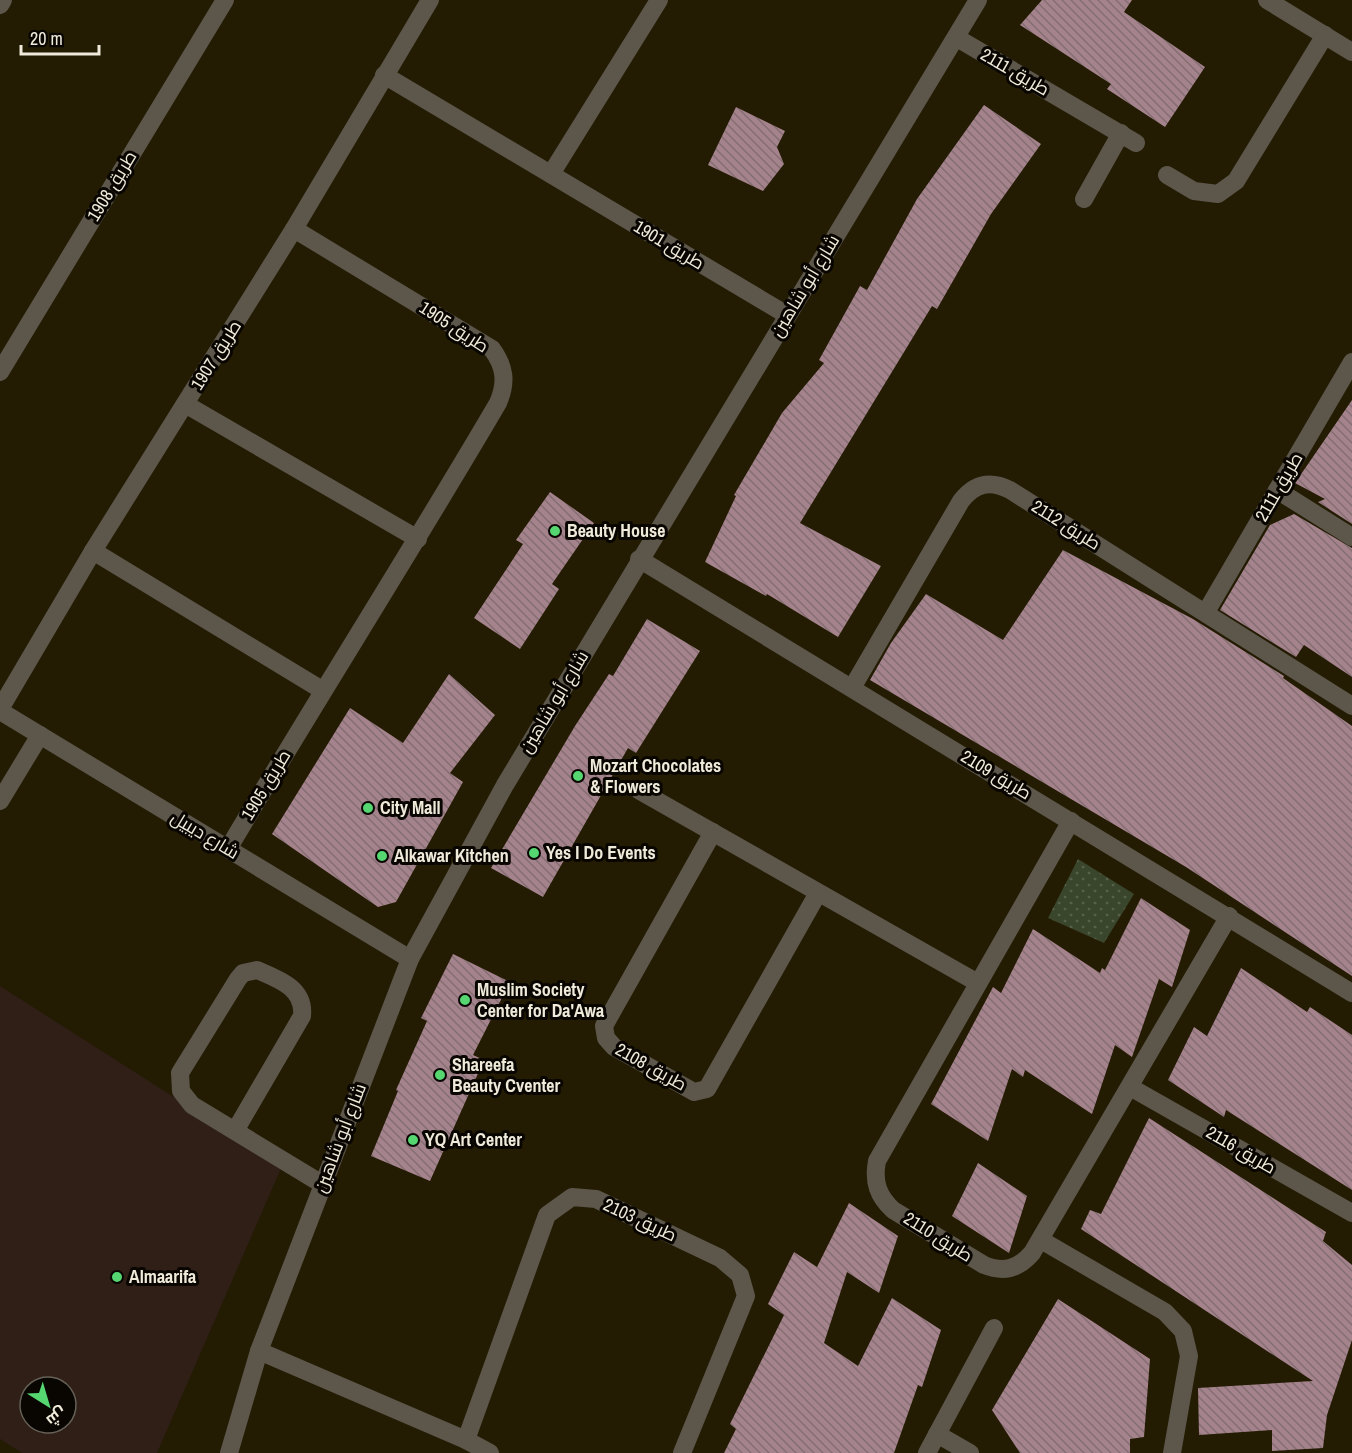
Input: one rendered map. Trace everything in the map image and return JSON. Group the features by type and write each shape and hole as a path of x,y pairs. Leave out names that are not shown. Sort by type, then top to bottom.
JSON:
{"street":[{"path":"0,5 3,0"},
{"name":"طريق 1908","path":"0,372 225,0"},
{"name":"طريق 1907","path":"0,710 93,552 294,229 430,0"},
{"path":"551,174 659,0"},
{"name":"شارع أبو شاهين","path":"229,1453 259,1351 410,959 505,785 639,559 978,0"},
{"path":"1267,0 1352,52"},
{"path":"1167,175 1194,191 1218,194 1236,181 1325,35"},
{"name":"طريق 2111","path":"957,38 1128,138 1083,199"},
{"name":"طريق 1901","path":"384,75 787,315"},
{"name":"طريق 1905","path":"228,849 322,690 418,539 498,403 504,382 501,361 492,349 480,340 294,229"},
{"name":"طريق 2111","path":"1206,612 1352,362"},
{"path":"185,404 418,539"},
{"name":"طريق 2112","path":"852,688 962,501 978,486 989,483 1010,490 1352,706"},
{"path":"1277,490 1352,537"},
{"path":"93,552 322,690"},
{"name":"طريق 2109","path":"639,559 1229,916 1352,993"},
{"name":"شارع ديبيل","path":"0,710 410,959"},
{"path":"0,801 40,735"},
{"path":"640,791 978,983"},
{"name":"طريق 2110","path":"1071,821 877,1161 875,1175 877,1188 883,1201 893,1210 984,1265 997,1270 1011,1269 1023,1263 1041,1240 1229,916"},
{"name":"طريق 2108","path":"713,832 604,1026 606,1038 614,1047 694,1092 707,1089 818,892"},
{"path":"235,1131 302,1016 302,999 297,992 257,970 243,973 238,979 180,1073 181,1091 192,1105 322,1184"},
{"name":"طريق 2116","path":"1130,1087 1352,1213"},
{"name":"طريق 2103","path":"466,1440 547,1215 572,1197 596,1199 720,1258 740,1275 746,1296 682,1453"},
{"path":"1041,1240 1165,1312 1183,1331 1189,1356 1172,1453"},
{"path":"927,1453 994,1328"},
{"path":"259,1351 466,1440 490,1453"},
{"path":"937,1434 970,1453"}],"shaded area":[{"name":"Almaarifa","path":"0,986 282,1166 157,1453 22,1453 0,1439"}],"green space":[{"path":"1078,859 1134,894 1104,943 1048,918"}],"building":[{"path":"1042,0 1132,0 1124,12 1205,67 1165,127 1107,89 1111,84 1020,25"},
{"path":"984,105 1041,144 991,214 937,309 932,306 800,523 881,566 838,637 767,594 766,596 705,562 736,496 734,495 782,413 824,363 819,360 860,286 867,290 917,199"},
{"path":"736,107 785,131 777,147 784,164 763,191 708,165"},
{"path":"1352,400 1352,524 1318,502 1325,499 1295,483"},
{"path":"550,492 594,523 552,584 559,589 520,649 474,618 523,544 516,540"},
{"path":"1294,514 1352,548 1352,677 1304,645 1296,657 1220,610 1270,525"},
{"path":"1063,550 1193,619 1284,676 1283,678 1352,726 1352,976 1186,867 870,680 891,643 926,594 1003,640"},
{"path":"647,619 700,651 636,753 628,748 543,897 491,868 575,726 609,674 613,676"},
{"name":"City Mall","path":"449,674 495,715 450,773 463,782 396,902 378,907 272,834 350,708 403,743"},
{"path":"1141,898 1190,930 1172,987 1159,979 1132,1057 1115,1045 1092,1114 1025,1070 1023,1077 1012,1069 988,1141 931,1104 993,987 1001,993 1033,929 1100,973 1102,968 1105,970"},
{"path":"453,954 510,982 473,1055 484,1060 430,1181 371,1156 398,1091 396,1090 427,1021 421,1018"},
{"path":"1241,968 1307,1012 1310,1007 1352,1035 1352,1190 1226,1110 1224,1117 1168,1080 1194,1027 1207,1036"},
{"path":"1149,1118 1326,1232 1323,1241 1352,1265 1352,1340 1327,1415 1323,1448 1272,1451 1272,1430 1199,1435 1198,1388 1313,1381 1081,1229 1090,1210 1101,1214"},
{"path":"978,1163 1027,1196 1009,1253 952,1216"},
{"path":"849,1203 898,1236 879,1293 847,1272 824,1343 858,1366 892,1298 941,1330 922,1387 918,1385 894,1453 724,1453 736,1429 730,1424 784,1315 768,1304 794,1252 817,1267"},
{"path":"1058,1299 1150,1359 1144,1437 1130,1439 1130,1453 1020,1453 992,1410"}],"place":[{"name":"Beauty House","path":"555,531"},
{"name":"Mozart Chocolates & Flowers","path":"578,776"},
{"name":"City Mall","path":"368,808"},
{"name":"Yes I Do Events","path":"534,853"},
{"name":"Alkawar Kitchen","path":"382,856"},
{"name":"Muslim Society Center for Da'Awa","path":"465,1000"},
{"name":"Shareefa Beauty Cventer","path":"440,1075"},
{"name":"YQ Art Center","path":"413,1140"},
{"name":"Almaarifa","path":"117,1277"}]}
